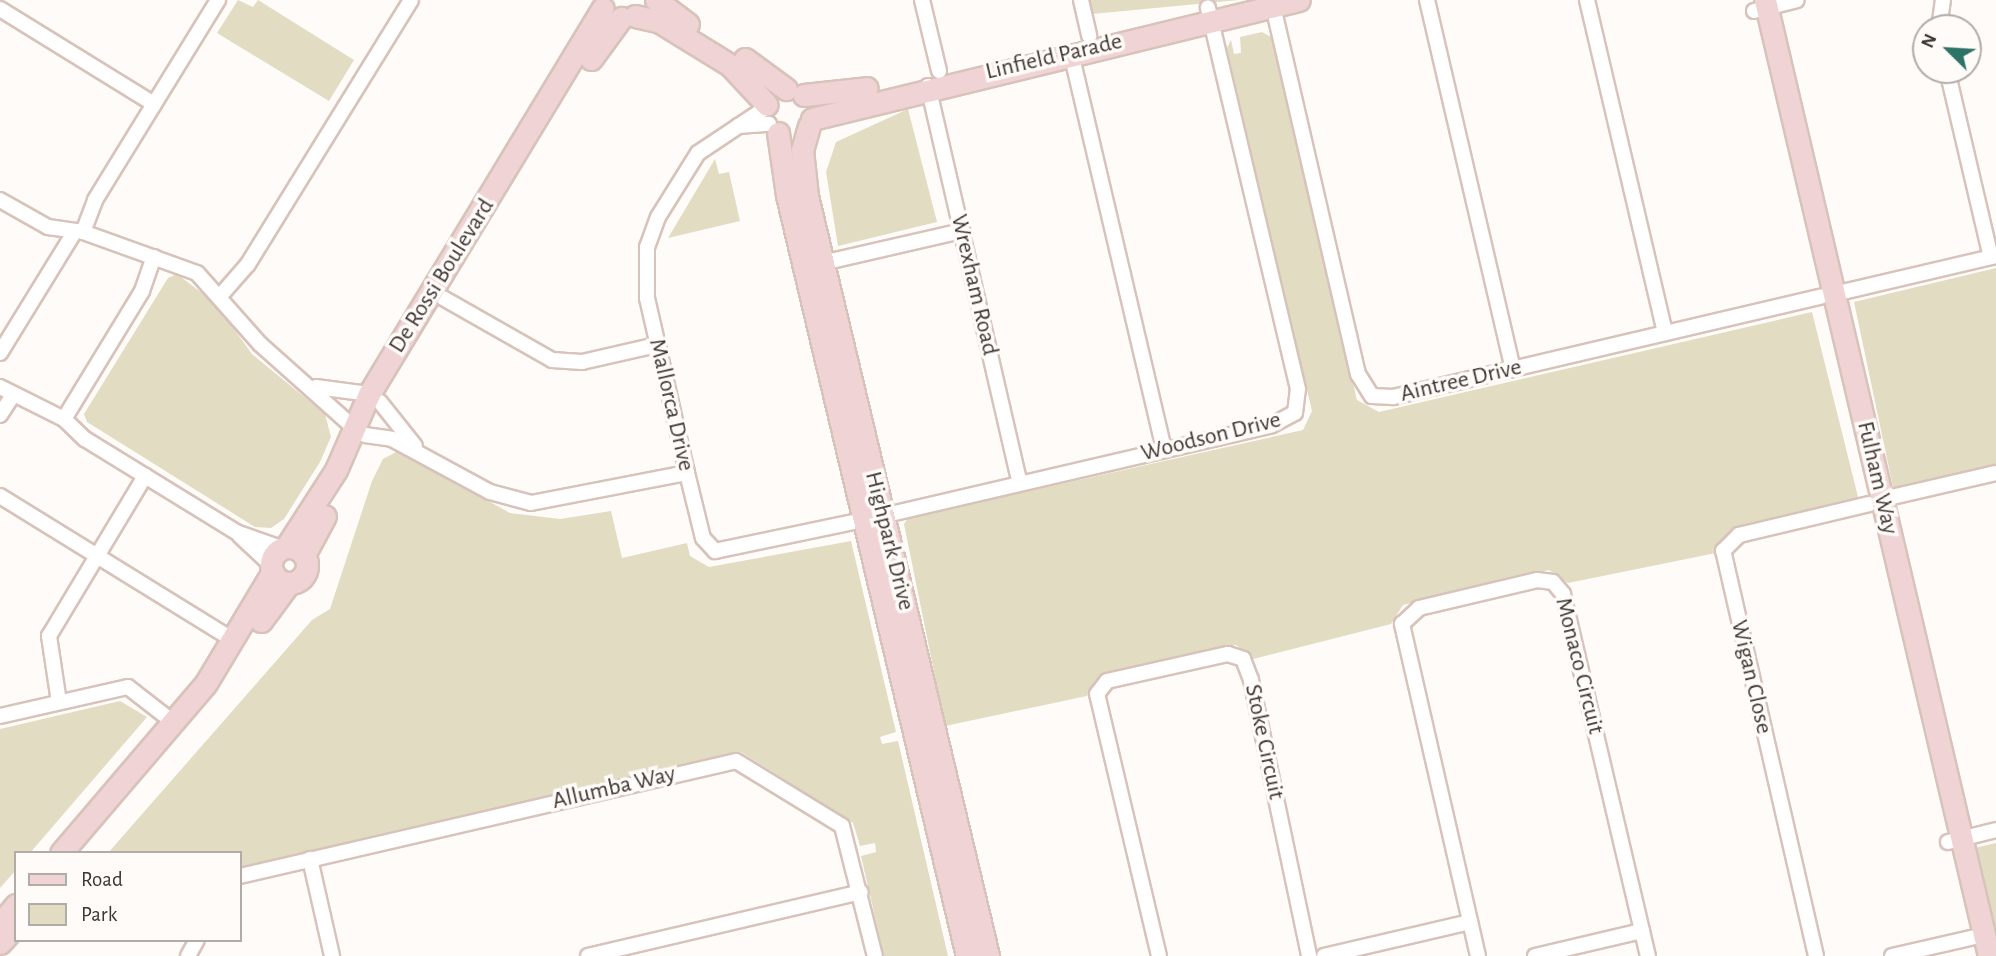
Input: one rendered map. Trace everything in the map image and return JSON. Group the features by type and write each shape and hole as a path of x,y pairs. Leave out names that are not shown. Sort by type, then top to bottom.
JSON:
{"street":[{"path":"0,353 79,232 94,200 219,0"},
{"path":"221,295 248,264 411,0"},
{"path":"656,0 795,92 810,123"},
{"name":"Wrexham Road","path":"922,0 933,79 962,231 1020,484"},
{"path":"1081,0 1089,36"},
{"name":"Linfield Parade","path":"795,92 848,92 1071,53 1210,14 1241,0"},
{"name":"Linfield Parade","path":"770,117 791,136 810,123 933,79 1089,36 1299,0"},
{"path":"1427,0 1513,369"},
{"path":"1587,0 1665,334"},
{"path":"1759,4 1797,0"},
{"name":"Fulham Way","path":"1759,4 1976,943 1989,956"},
{"name":"Aintree Drive","path":"1273,6 1365,390 1393,397 1993,257"},
{"path":"621,8 660,22 730,65 770,117 795,92"},
{"name":"De Rossi Boulevard","path":"374,398 443,298 621,8"},
{"name":"De Rossi Boulevard","path":"81,851 209,700 284,561 359,431 374,398 621,8"},
{"path":"0,9 154,104"},
{"name":"Woodson Drive","path":"873,518 1287,421 1298,400 1210,14"},
{"path":"1071,53 1164,450"},
{"path":"1950,84 1993,257"},
{"name":"Mallorca Drive","path":"770,117 727,129 698,153 651,232 645,283 703,538 715,551 873,518"},
{"name":"Highpark Drive","path":"770,117 988,956"},
{"name":"Highpark Drive","path":"810,123 803,165 873,518 967,956"},
{"path":"0,200 48,227 79,232 197,273 221,295 260,344 311,386 359,431 421,452 490,492 531,503 567,501 687,473"},
{"path":"822,263 962,231"},
{"path":"64,419 142,291 154,257"},
{"path":"443,298 552,360 582,362 657,345"},
{"path":"311,386 374,398 421,452"},
{"path":"0,415 6,391 64,419 145,476 284,561"},
{"path":"1876,502 1996,473"},
{"path":"59,702 49,636 145,476"},
{"path":"0,496 233,640"},
{"name":"Wigan Close","path":"1816,956 1723,551 1739,535 1876,502"},
{"name":"De Rossi Boulevard","path":"63,851 173,722 233,640 284,561"},
{"name":"Monaco Circuit","path":"1478,956 1402,624 1419,608 1547,580 1559,587 1566,604 1648,956"},
{"name":"Stoke Circuit","path":"1158,956 1097,694 1108,681 1228,654 1243,659 1251,680 1309,956"},
{"path":"0,716 128,687 173,722"},
{"name":"Allumba Way","path":"242,876 736,761 842,826 876,956"},
{"path":"1954,840 1996,830"},
{"path":"310,859 332,956"},
{"path":"588,956 861,892"},
{"path":"0,924 14,907"},
{"path":"1324,956 1470,922"},
{"path":"0,943 14,927"},
{"path":"1535,956 1642,931"},
{"path":"1892,956 1976,943"}],"green space":[{"path":"238,0 253,7 258,0 354,60 329,101 217,33"},
{"path":"1089,0 1239,0 1092,14"},
{"path":"1262,32 1271,37 1357,400 1379,412 1812,312 1859,501 1733,531 1716,553 1568,583 1549,570 1403,605 1391,624 1253,659 1236,645 1169,659 1102,675 1087,696 945,726 904,524 908,518 1303,430 1312,411 1227,48 1231,40 1234,54 1241,53 1240,37"},
{"path":"908,109 937,222 838,246 826,172 836,142"},
{"path":"715,159 719,174 729,172 740,221 668,238"},
{"path":"1996,268 1996,471 1894,492 1854,302"},
{"path":"177,274 215,303 252,354 325,414 331,437 320,462 284,519 271,528 255,527 87,422 84,414 168,278"},
{"path":"398,451 510,513 560,519 611,511 622,558 687,543 690,556 709,567 851,541 896,732 880,737 882,744 898,741 948,956 884,956 861,856 876,852 875,843 860,846 853,823 741,752 242,868 242,851 110,851 312,620 330,609 372,481 383,459"},
{"path":"120,701 147,717 32,851 14,851 14,872 0,888 0,729"},
{"path":"1996,843 1996,956 1970,849"}]}
